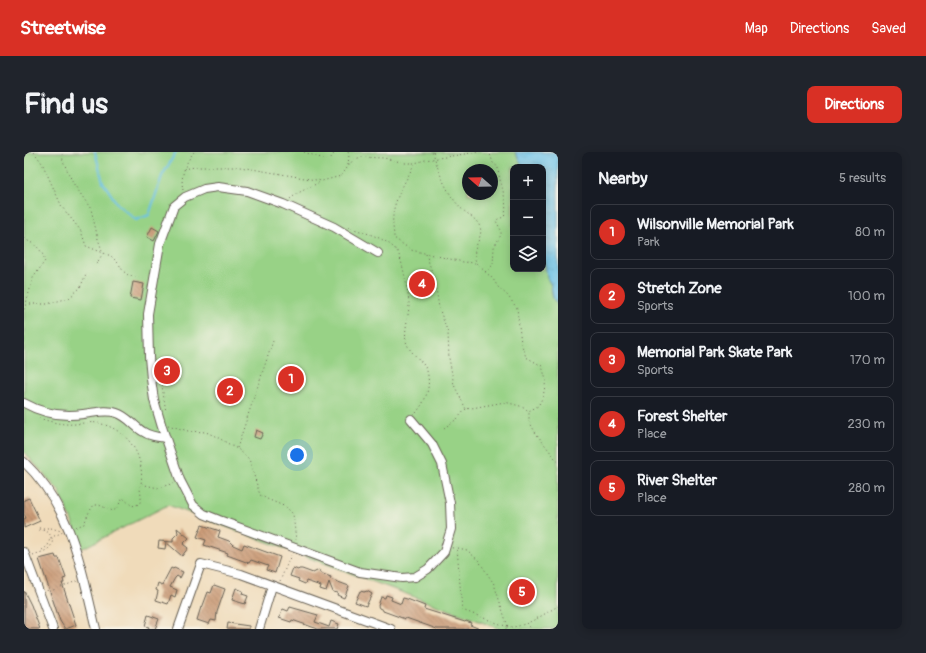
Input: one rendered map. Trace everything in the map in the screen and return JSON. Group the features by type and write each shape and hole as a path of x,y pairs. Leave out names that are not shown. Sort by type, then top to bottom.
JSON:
{"street":[{"path":"378,253 334,227 283,204 247,192 218,187 204,189 185,197 174,206 160,244 152,280 148,314 149,358 154,400 166,425 165,438 180,480 193,505 204,514 360,572 402,578 415,577 428,569 438,560 445,548 451,529 450,503 442,464 432,444 411,420"},
{"path":"24,403 46,412 61,415 102,411 117,413 146,434 165,438"},
{"path":"24,462 49,490 64,517 84,579 96,629"},
{"path":"26,554 39,594 53,629"},
{"path":"178,629 201,564 231,571 391,629"},
{"path":"259,629 272,586"}],"path":[{"path":"34,152 42,163 62,207 81,231 86,246 113,258 128,275 152,280"},
{"path":"62,152 73,183 91,209 103,253"},
{"path":"185,197 182,182 184,169 189,158 194,152"},
{"path":"304,152 324,160 331,158 336,152"},
{"path":"347,167 348,152"},
{"path":"433,152 438,170 448,191 459,206 473,217 480,227 481,234 476,242 476,263 493,279 498,287 507,295 517,308 521,343 526,357 542,366 546,380 543,397 538,406 529,411"},
{"path":"283,204 298,193 322,181 341,176 353,160 361,157 384,158 405,163 415,163 425,160 478,152"},
{"path":"485,273 492,265 494,247 501,235 501,230 496,221 504,216 506,211 498,167 493,163 488,152"},
{"path":"415,163 397,200 394,210 394,238 411,250 463,262 476,263"},
{"path":"184,169 195,167 240,167 322,181"},
{"path":"344,225 378,237 389,243 397,252 400,260 409,296 406,342 411,351 424,366 428,374 427,394 423,404 411,420"},
{"path":"24,239 36,245 45,261 33,278 24,311"},
{"path":"26,304 47,304 69,298 80,288 86,274 97,263 103,253"},
{"path":"426,254 435,281 439,308 448,333 449,358 454,385 466,409"},
{"path":"236,448 273,340"},
{"path":"165,417 166,410 162,386 166,382"},
{"path":"444,428 457,419 466,409 505,402 520,406 529,411"},
{"path":"529,411 529,421 535,432 558,462"},
{"path":"56,424 90,422 98,423 118,431 131,443 137,453 142,471 140,486 142,498 139,504 132,506 123,498 116,509 112,511 99,505 94,506 89,512 84,524 76,527"},
{"path":"166,425 188,431 206,432 236,448 249,459 260,494 267,500 286,507 293,514 296,542"},
{"path":"141,484 155,488 172,484"},
{"path":"26,554 42,551 42,549 48,546 50,538 63,532 51,528 38,528 39,530 47,531 52,537"},
{"path":"457,547 462,610 508,627 512,627 526,623 558,606"},
{"path":"445,548 457,547 467,550 479,561 494,584 508,627"},
{"path":"280,582 292,552"},
{"path":"39,594 84,579"},
{"path":"526,623 531,629"}],"green space":[{"path":"24,152 515,152 521,164 510,164 510,272 546,272 546,266 552,296 558,306 558,629 500,629 168,505 81,549 77,533 59,491 24,452"}],"water":[{"path":"515,152 558,152 558,306 553,298 551,285 547,278 546,271 546,164 521,164"}],"building":[{"path":"152,227 159,231 154,241 147,237"},
{"path":"425,276 428,291 420,293 417,277"},
{"path":"133,282 144,284 141,300 130,298"},
{"path":"256,430 263,433 260,439 254,437"},
{"path":"29,498 40,521 24,528 24,519 26,518 24,514 24,500"},
{"path":"202,525 220,531 218,537 229,541 233,545 242,549 244,544 280,557 275,573 266,570 268,566 251,560 249,563 227,555 228,553 204,545 206,540 197,537"},
{"path":"177,528 189,538 183,544 188,548 182,556 166,542 165,549 158,548 159,541 173,542 173,538 178,533"},
{"path":"55,555 56,558 59,558 66,578 63,579 64,583 62,583 76,625 66,629 60,621 39,559"},
{"path":"171,568 183,572 180,578 177,576 175,578 170,587 177,590 175,597 171,595 168,604 156,600 158,591 156,590 158,583 162,585"},
{"path":"293,568 298,570 302,569 313,573 319,570 320,573 331,577 330,579 349,586 344,598 337,595 338,593 333,592 329,582 326,591 320,589 321,586 306,581 305,584 298,581 299,579 290,576"},
{"path":"518,581 533,593 525,602 511,591"},
{"path":"214,585 225,589 217,612 216,621 211,620 209,624 197,620 208,592 211,593"},
{"path":"236,588 243,591 242,594 248,596 245,604 232,600"},
{"path":"24,591 31,605 40,629 25,629"},
{"path":"360,591 367,591 372,594 366,606 355,602"},
{"path":"386,595 392,597 391,600 401,604 403,598 407,599 425,606 424,609 465,622 466,621 471,623 470,625 480,629 437,629 406,618 405,619 383,611 379,608 378,606 381,597 385,598"},
{"path":"290,607 318,615 315,622 329,627 331,621 339,624 337,629 318,629 292,620 291,622 279,618 283,609 288,611"},
{"path":"148,615 159,619 155,629 148,629 149,627 145,626"},
{"path":"228,623 249,626 249,629 227,629"}],"waterway":[{"path":"95,152 103,182 118,205 136,220 149,215 162,176 176,152"}],"place":[{"name":"Forest Shelter","path":"422,284"},
{"name":"Memorial Park Skate Park","path":"167,371"},
{"name":"Wilsonville Memorial Park","path":"291,379"},
{"name":"Stretch Zone","path":"230,391"},
{"name":"River Shelter","path":"522,592"}]}
